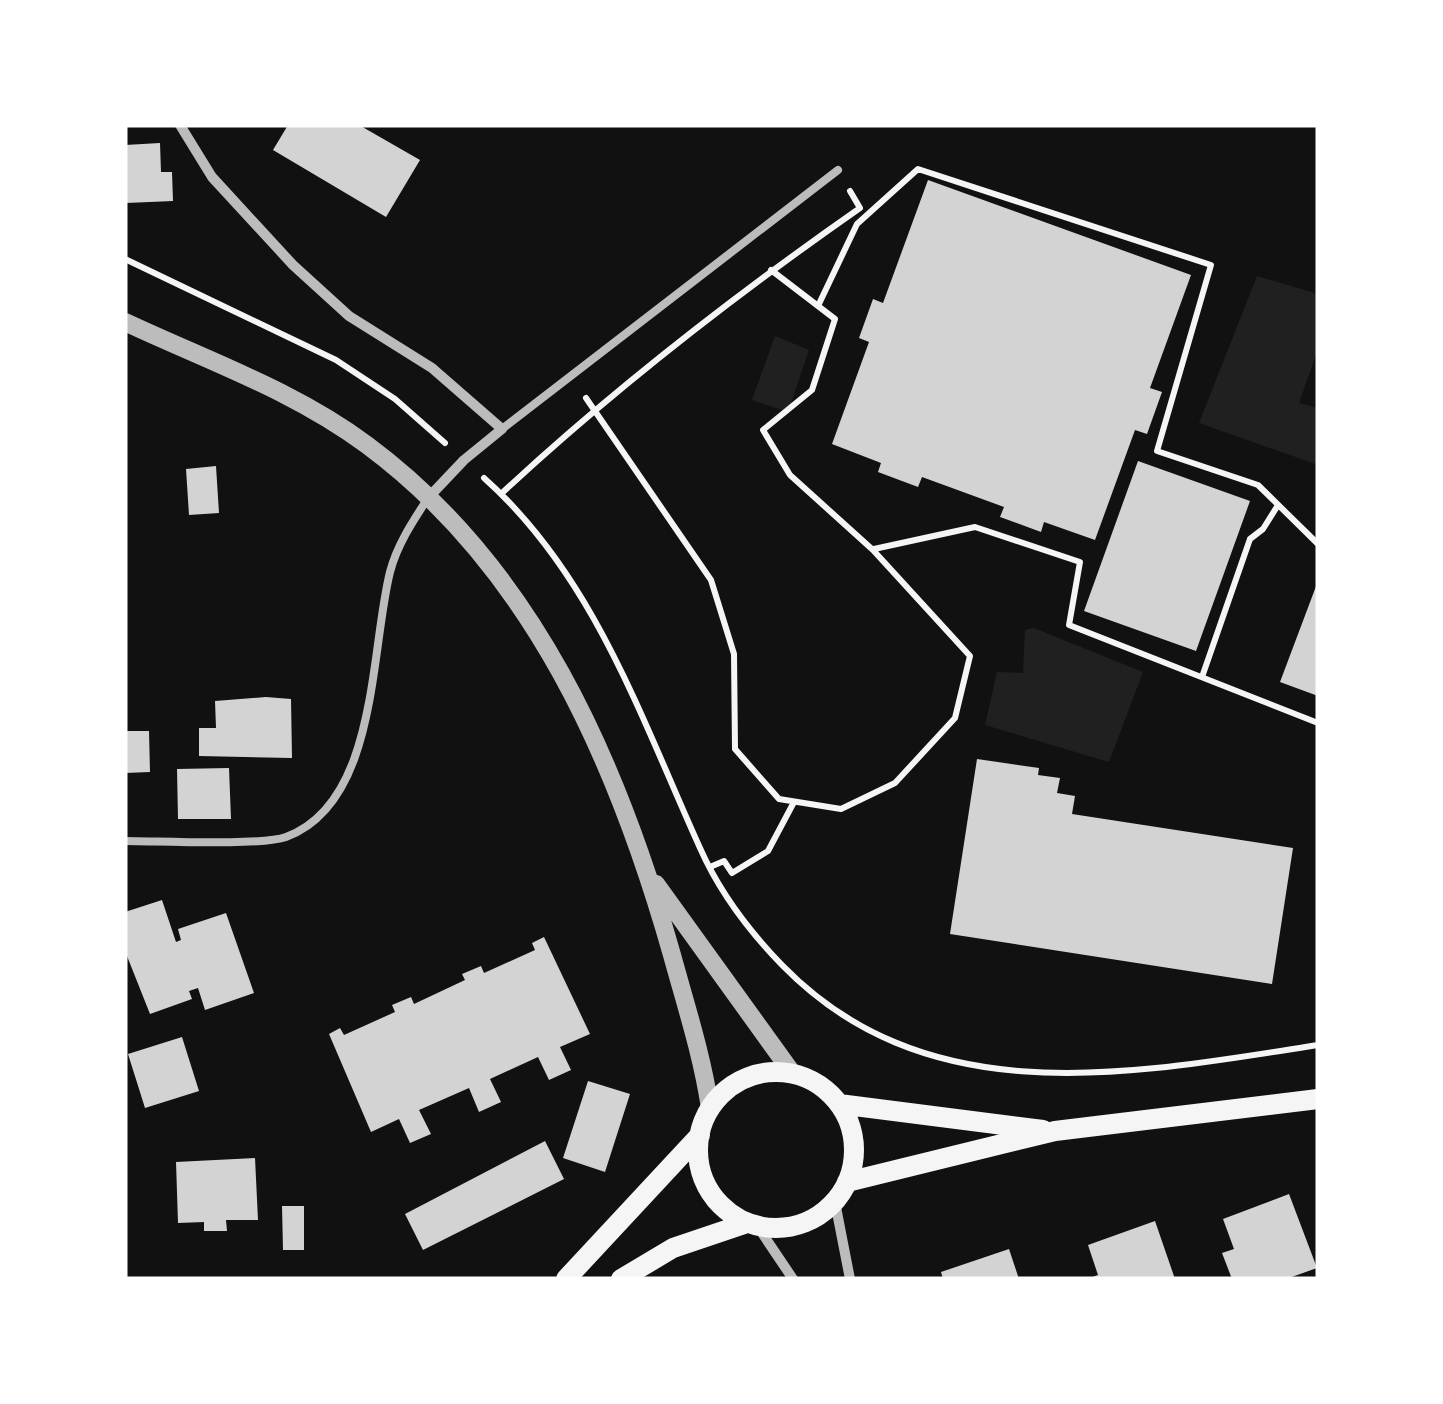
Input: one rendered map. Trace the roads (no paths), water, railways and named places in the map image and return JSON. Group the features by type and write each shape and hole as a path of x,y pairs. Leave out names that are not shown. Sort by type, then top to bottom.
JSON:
{"main road":[{"path":"566,1279 700,1135 710,1108 726,1090 746,1078 793,1074 826,1090 839,1104 854,1142 848,1182 835,1202 800,1225 753,1225 673,1248 621,1279"},
{"path":"848,1182 1055,1131 1318,1099"},
{"path":"839,1104 1055,1131"},
{"path":"700,1135 702,1178 713,1197 753,1225"}],"street":[{"path":"180,125 212,177 293,265 348,316 432,368 502,429 464,460 428,498"},
{"path":"125,322 289,396 368,446 428,498 488,560 550,650 577,702 649,874 688,1000 710,1108"},
{"path":"649,874 793,1074"},
{"path":"835,1202 850,1279"},
{"path":"753,1225 793,1279"}],"lane":[{"path":"502,429 838,170"},
{"path":"125,841 282,839 317,822 344,784 376,671 390,574 398,549 428,498"}]}
